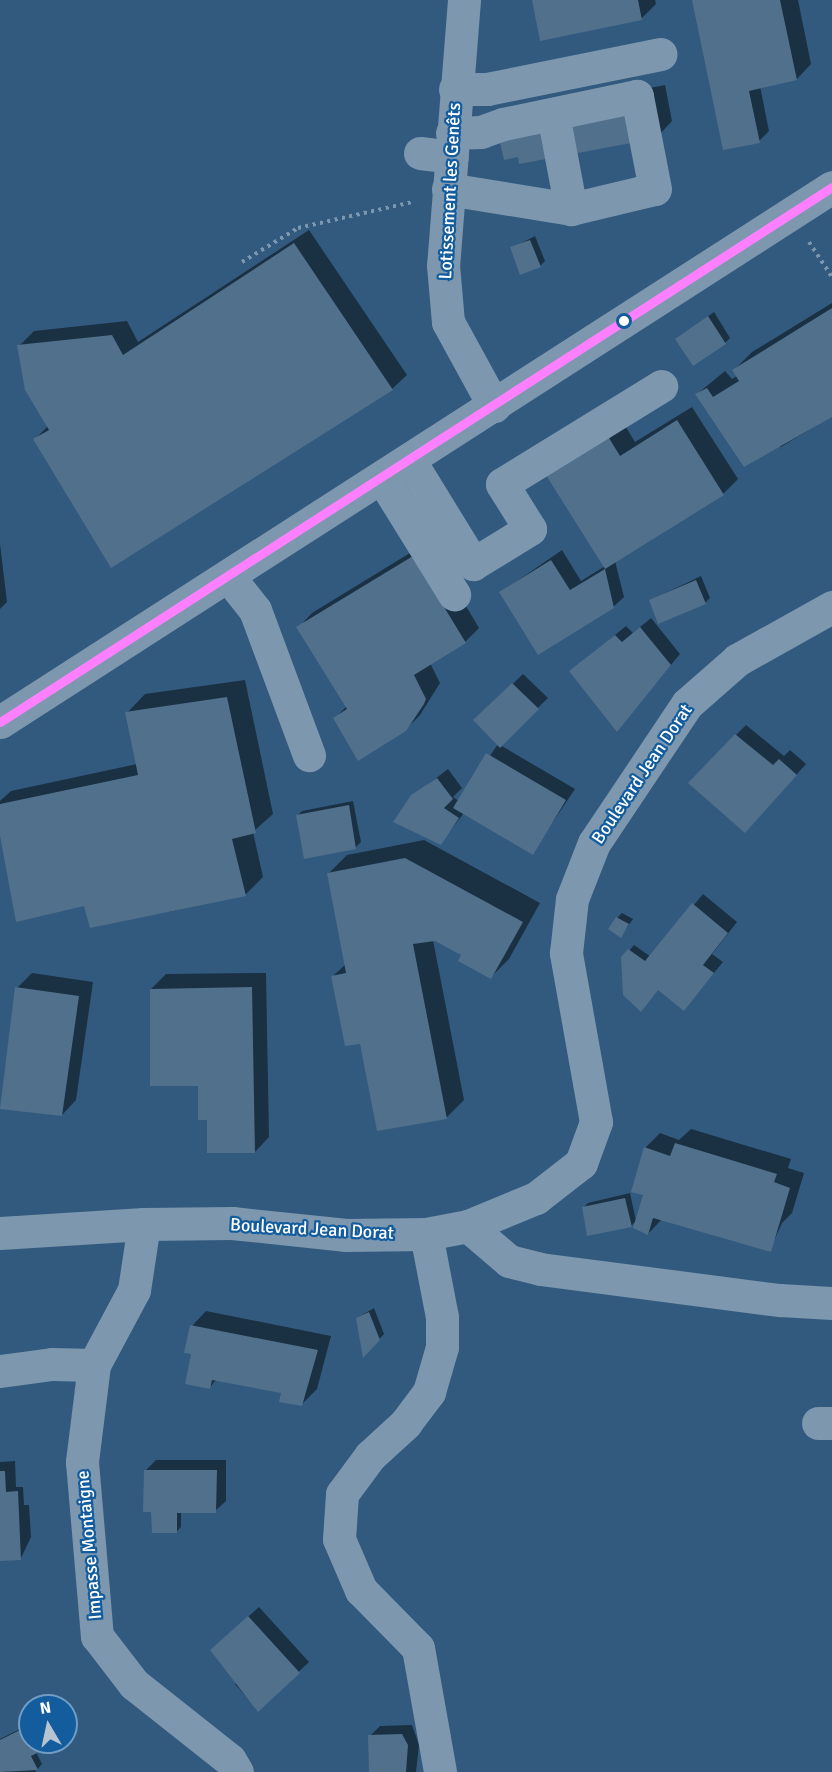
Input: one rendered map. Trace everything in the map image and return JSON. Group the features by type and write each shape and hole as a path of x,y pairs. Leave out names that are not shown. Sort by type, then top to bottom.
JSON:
{"street":[{"name":"Lotissement les Genêts","path":"464,0 444,168 443,265 448,322 494,406"},
{"path":"455,88 487,89 661,54"},
{"path":"637,96 655,189 571,209 444,168 481,132 553,114 637,96"},
{"path":"553,114 571,209"},
{"path":"0,722 410,461 832,187"},
{"path":"410,461 473,564 530,529 502,484 661,386"},
{"path":"382,478 454,594"},
{"path":"228,576 255,610 309,754"},
{"name":"Boulevard Jean Dorat","path":"0,1233 144,1224 232,1223 346,1235 426,1234 468,1226 536,1198 581,1163 596,1122 566,953 572,899 594,843 687,704 737,660 832,607"},
{"path":"0,1371 52,1364 94,1365 134,1290 144,1224"},
{"path":"468,1226 509,1261 540,1269 780,1300 832,1303"},
{"path":"426,1234 442,1317 442,1347 429,1392 406,1423 370,1456 342,1494 339,1539 361,1590 418,1648 440,1772"},
{"name":"Impasse Montaigne","path":"94,1365 82,1462 97,1636 134,1684 230,1760 237,1772"}],"path":[{"path":"242,262 298,228 414,201 444,168"}],"building":[{"path":"532,0 638,0 642,20 540,41"},
{"path":"692,0 780,0 797,80 749,91 760,143 723,150"},
{"path":"651,99 658,138 519,164 518,157 504,160 498,134"},
{"path":"530,240 541,267 520,275 510,247"},
{"path":"294,243 393,390 111,568 33,439 49,430 25,390 17,345 112,335 123,355"},
{"path":"832,308 832,417 744,467 695,394 707,388 713,397 739,381 732,370"},
{"path":"708,316 726,344 693,366 675,339"},
{"path":"677,420 724,495 605,569 544,472 606,433 620,456"},
{"path":"413,556 466,643 414,675 426,699 424,704 406,731 358,761 333,718 347,709 296,627"},
{"path":"551,560 570,590 605,569 614,608 538,655 499,592"},
{"path":"696,580 706,604 658,624 649,600"},
{"path":"640,627 671,665 617,732 569,671 615,635 622,642"},
{"path":"512,683 539,709 500,748 473,720"},
{"path":"227,697 256,833 232,839 246,896 90,928 84,906 16,922 0,836 0,804 138,775 125,712"},
{"path":"735,734 773,765 779,759 797,775 745,833 688,783"},
{"path":"486,753 566,800 533,855 453,808"},
{"path":"437,778 453,799 444,808 459,818 441,845 393,822 411,795"},
{"path":"349,805 356,849 304,859 296,815"},
{"path":"405,858 523,922 491,979 458,961 461,955 435,941 413,944 447,1119 377,1131 360,1044 345,1046 331,976 346,973 327,873"},
{"path":"692,903 728,933 703,965 714,973 684,1011 658,990 641,1012 623,995 621,957 628,949 645,961"},
{"path":"616,917 629,924 621,938 608,929"},
{"path":"15,987 79,996 62,1116 0,1109"},
{"path":"252,987 255,1153 207,1153 207,1120 198,1120 198,1086 150,1086 150,989"},
{"path":"675,1143 777,1174 774,1182 790,1188 771,1252 653,1218 648,1235 633,1228 643,1195 631,1192 644,1147 670,1156"},
{"path":"625,1198 632,1227 587,1236 582,1207"},
{"path":"369,1312 380,1340 363,1358 356,1318"},
{"path":"190,1325 318,1350 302,1406 279,1402 281,1393 212,1380 210,1389 185,1384 191,1354 184,1353"},
{"path":"144,1470 217,1470 216,1513 177,1513 177,1533 152,1533 151,1512 143,1512"},
{"path":"0,1471 5,1471 6,1492 18,1491 21,1560 0,1561"},
{"path":"248,1616 300,1673 258,1712 210,1650"},
{"path":"18,1731 18,1754 35,1754 31,1756 38,1770 0,1772 0,1740"},
{"path":"402,1734 408,1745 406,1772 369,1772 368,1735"}],"transit line":[{"path":"0,722 832,187"}]}
